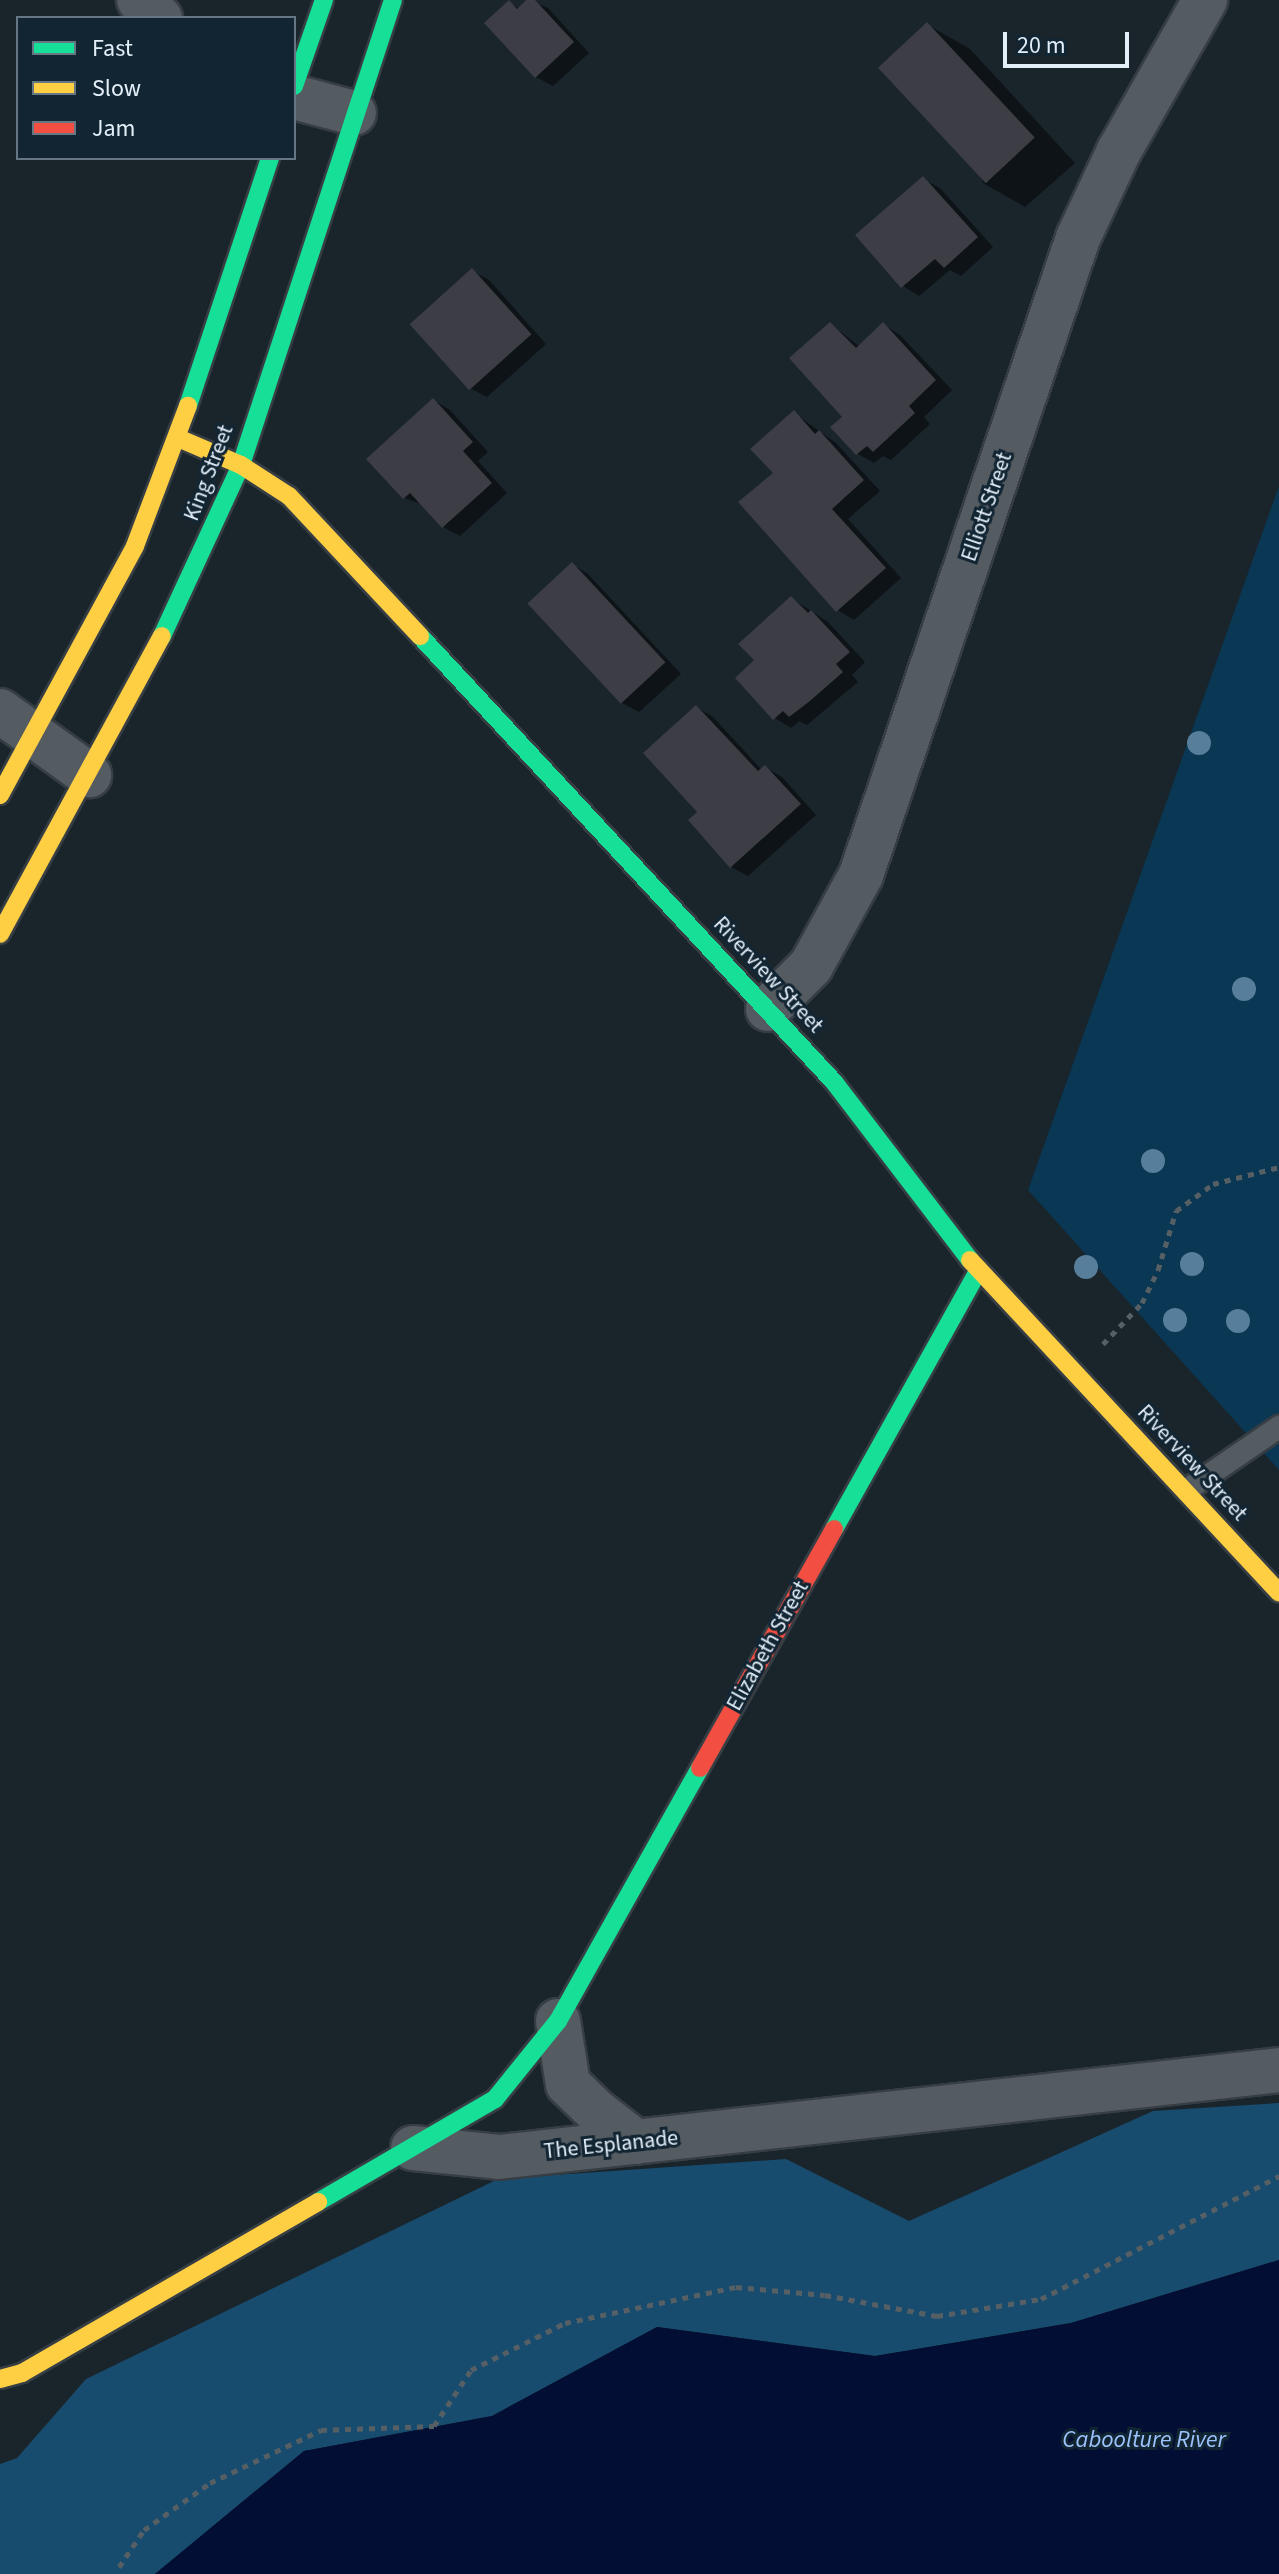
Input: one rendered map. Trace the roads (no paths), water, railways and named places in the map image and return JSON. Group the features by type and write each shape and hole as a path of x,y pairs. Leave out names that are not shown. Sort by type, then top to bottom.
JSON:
{"street":[{"path":"139,0 158,16"},
{"path":"296,80 324,0"},
{"name":"King Street","path":"0,934 183,598 241,465 393,0"},
{"name":"Elliott Street","path":"768,1009 811,966 861,875 1078,238 1119,151 1205,0"},
{"path":"296,98 354,113"},
{"name":"King Street","path":"0,795 17,722 135,546 178,438 269,160"},
{"name":"Riverview Street","path":"178,438 241,465 289,496 834,1082 978,1271 1187,1490 1279,1593"},
{"path":"17,722 89,775"},
{"name":"Elizabeth Street","path":"413,2148 495,2099 558,2021 978,1271"},
{"path":"558,2021 568,2084 597,2112 636,2142"},
{"name":"The Esplanade","path":"413,2148 499,2157 1279,2070"},
{"path":"0,2379 22,2373 413,2148"}],"lane":[{"path":"1187,1490 1279,1427"}],"water":[{"name":"Caboolture River","path":"1279,2260 1279,2574 155,2574 304,2451 492,2416 657,2327 875,2356 1071,2323"}]}
